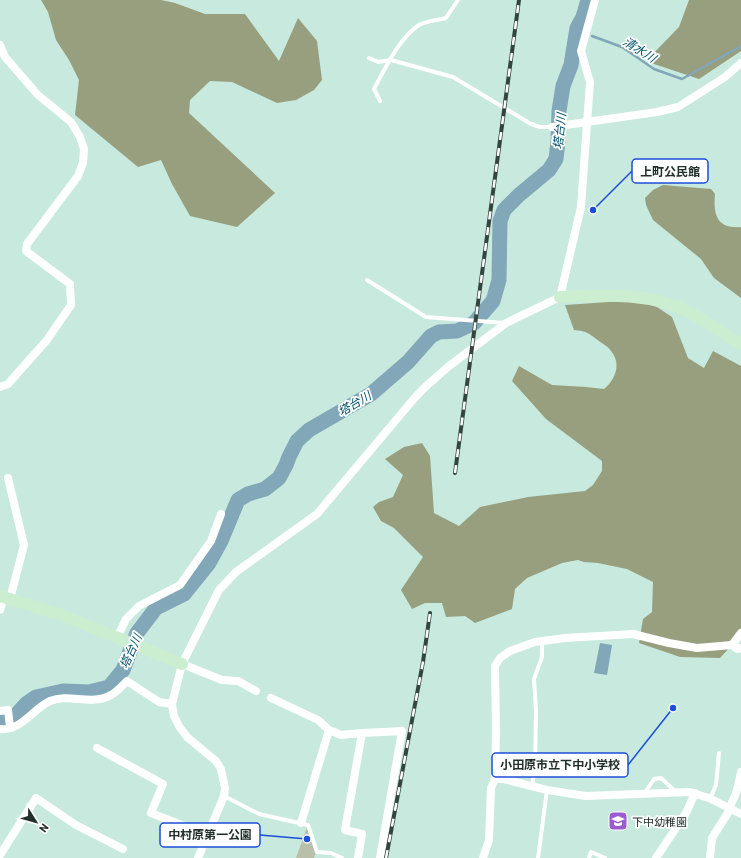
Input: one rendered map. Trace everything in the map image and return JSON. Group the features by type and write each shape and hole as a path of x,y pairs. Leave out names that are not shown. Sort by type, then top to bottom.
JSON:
{"street":[{"path":"560,297 580,207 590,82 581,51 595,0"},
{"path":"0,45 5,57 38,95 72,122 80,137 84,149 83,163 78,176 27,244 26,251 70,284 71,305 47,340 8,384 0,387"},
{"path":"552,127 678,108 725,77 741,63"},
{"path":"198,858 224,796 225,788 221,769 216,761 187,737 174,716 172,704 182,664 219,590 227,580 317,514 423,388 449,366 506,323 560,297 600,295 626,296 643,297 659,301 689,312 720,332 741,343"},
{"path":"0,610 24,545 8,478"},
{"path":"120,639 126,619 139,606 180,585 211,542 222,514"},
{"path":"5,598 62,615 222,680 238,681 256,691"},
{"path":"732,645 741,633"},
{"path":"483,858 489,840 491,788 495,779 495,666 500,658 510,651 535,642 565,638 633,634 697,648 732,645 737,648 741,648"},
{"path":"0,729 10,727 29,718 50,701 60,699 94,700 103,698 112,695 127,681 159,702 172,704"},
{"path":"271,698 318,720 330,730 342,735 402,731 380,858"},
{"path":"0,711 8,710 10,727"},
{"path":"301,823 330,730"},
{"path":"358,858 362,834 345,830 362,733"},
{"path":"97,748 163,784 151,813 207,835"},
{"path":"710,858 712,838 735,798 740,784 741,772"},
{"path":"495,779 504,779 547,790 586,796 689,792 710,799 741,814"},
{"path":"656,858 686,813 695,793"},
{"path":"1,857 36,798 76,824 124,849"}],"lane":[{"path":"380,101 374,89 402,41 420,25 446,18 458,0"},
{"path":"369,58 378,62 391,60 453,77 531,124 540,127 552,127"},
{"path":"367,280 426,317 506,323"},
{"path":"532,786 535,769 536,711 534,679 542,657 542,641"},
{"path":"710,799 717,781 719,752"},
{"path":"644,794 654,780 661,778 677,793"},
{"path":"538,858 547,790"},
{"path":"224,796 259,814 308,824 317,852 331,853 342,858"},
{"path":"589,858 591,852 604,858"}],"green space":[{"path":"41,0 161,0 175,3 205,14 245,14 279,61 298,18 317,41 322,80 314,90 296,100 277,103 232,82 210,81 190,100 189,113 275,193 237,227 190,216 172,184 161,160 138,167 75,115 79,80 69,60 56,40 48,12"},
{"path":"689,0 741,0 741,51 699,79 654,64 648,59 679,27"},
{"path":"663,185 711,189 715,194 715,208 718,219 727,226 741,227 741,298 714,278 701,259 653,220 646,205 645,198 653,190"},
{"path":"623,301 651,303 672,317 688,358 704,368 713,351 741,366 741,635 720,658 680,657 639,643 643,619 652,612 653,582 627,569 578,560 562,563 527,578 515,589 512,609 475,623 465,616 446,617 442,603 425,603 412,609 401,590 423,557 394,528 381,521 373,507 379,502 393,497 403,475 385,459 404,447 422,443 430,456 434,513 459,526 480,507 528,497 585,491 593,485 602,471 602,461 546,419 512,381 519,366 552,385 604,389 616,372 617,366 614,356 607,347 590,334 574,330 565,305"},
{"path":"307,827 316,852 314,858 296,858"}],"water":[{"path":"600,643 612,645 607,675 594,673"}],"waterway":[{"name":"塔台川","path":"0,719 16,715 26,704 36,697 63,691 89,692 109,687 123,670 137,633 156,608 184,594 209,563 221,541 238,500 248,494 265,489 279,478 297,441 309,430 371,394 408,362 431,336 439,332 457,331 474,323 493,301 499,280 500,221 504,210 519,195 549,170 556,159 559,111 563,86 571,65 577,28 583,17 588,0"},
{"name":"清水川","path":"577,28 582,30"},
{"name":"清水川","path":"592,36 622,47 654,69 682,79 741,46"}],"railway":[{"path":"455,473 519,0"},
{"path":"386,858 423,662 430,613"}],"place":[{"name":"上町公民館","path":"593,210"},
{"name":"小田原市立下中小学校","path":"673,708"},
{"name":"下中幼稚園","path":"618,821"},
{"name":"中村原第一公園","path":"307,839"}]}
